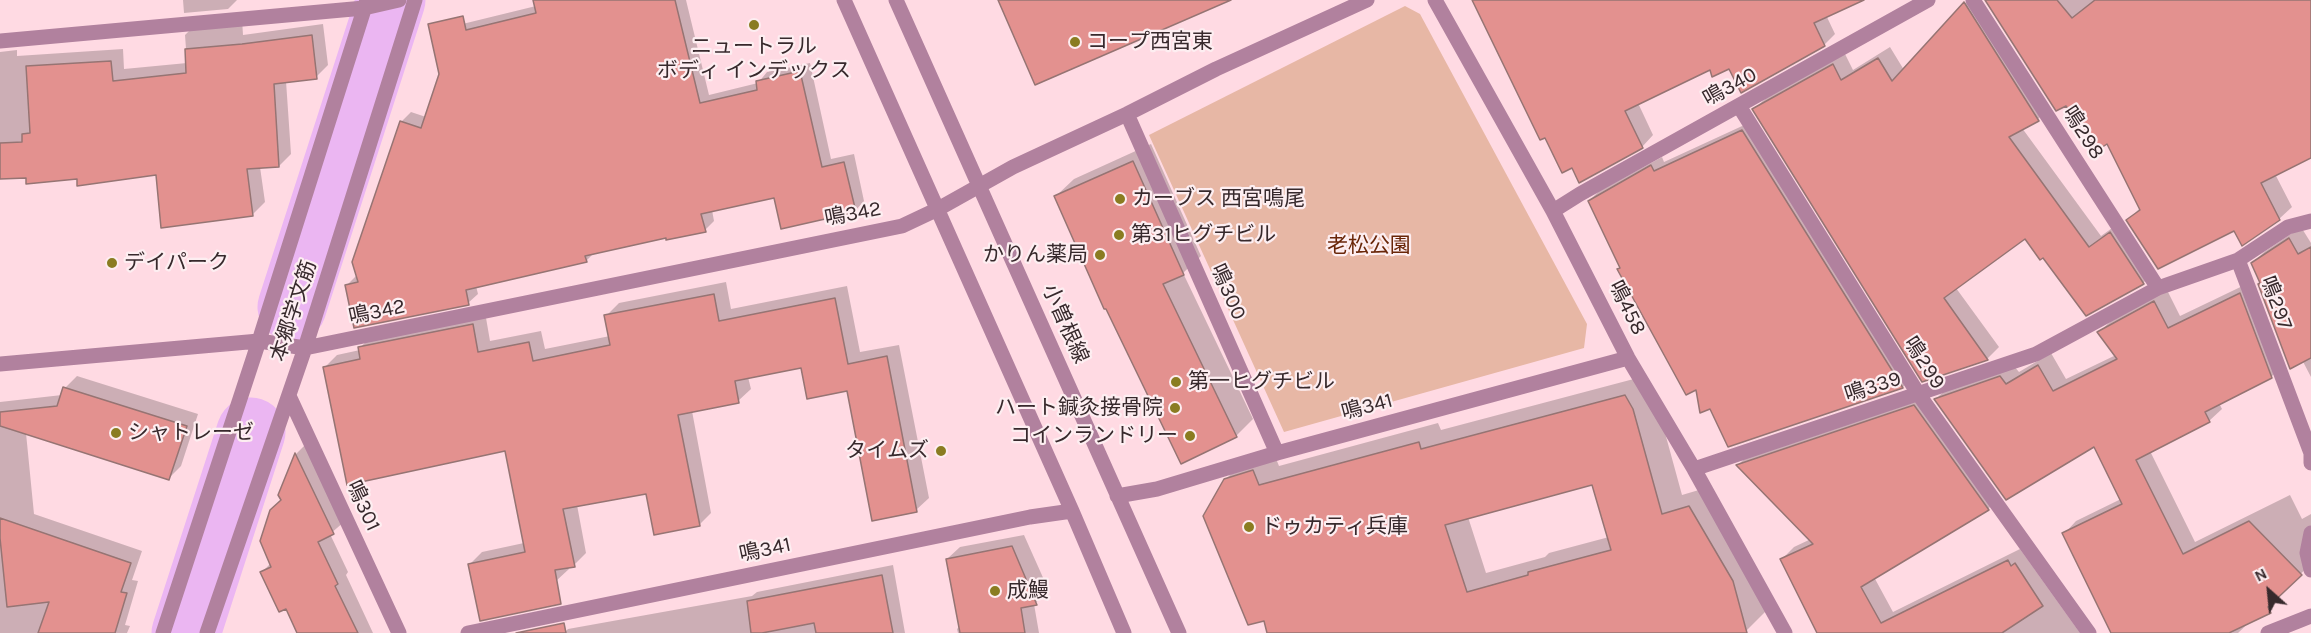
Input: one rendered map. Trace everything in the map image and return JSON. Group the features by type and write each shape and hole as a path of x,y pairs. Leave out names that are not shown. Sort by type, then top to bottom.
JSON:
{"street":[{"path":"0,41 368,5 399,0"},
{"name":"本郷学文筋","path":"207,633 305,348 415,0"},
{"path":"844,0 1124,633"},
{"name":"小曽根線","path":"896,0 1179,633"},
{"name":"鳴342","path":"305,348 902,226 938,210 1013,167 1127,114 1216,69 1367,0"},
{"name":"鳴458","path":"1435,0 1553,211 1628,358 1694,469 1785,633"},
{"name":"鳴340","path":"1553,211 1928,0"},
{"name":"鳴298","path":"1973,0 2158,288"},
{"name":"本郷学文筋","path":"163,633 368,5"},
{"name":"鳴299","path":"1739,106 1919,394 2089,633"},
{"name":"鳴300","path":"1127,114 1277,453"},
{"name":"鳴339","path":"1694,469 2036,354 2158,288 2238,261 2288,226 2311,221"},
{"name":"鳴297","path":"2238,261 2311,453 2311,463"},
{"path":"0,364 259,341 305,348"},
{"name":"鳴341","path":"1117,496 1157,489 1277,453 1628,358"},
{"name":"鳴301","path":"289,396 399,633"},
{"name":"鳴341","path":"468,633 1030,517 1072,511"},
{"path":"2311,533 2307,553 2311,570"},
{"path":"2268,633 2311,616"}],"green space":[{"name":"老松公園","path":"1405,6 1420,14 1587,324 1584,348 1284,432 1149,135"}],"building":[{"path":"533,0 675,0 700,103 757,90 756,81 800,71 822,167 844,162 856,212 781,229 774,198 701,214 706,232 666,240 666,238 585,256 587,262 466,290 469,305 354,328 345,285 358,282 352,262 400,121 421,128 439,74 428,24 463,16 466,30 536,13"},
{"name":"コープ西宮東","path":"998,0 1231,0 1035,85"},
{"path":"1472,0 1864,0 1814,23 1825,46 1741,93 1729,69 1712,77 1710,70 1625,111 1643,148 1579,183 1572,168 1562,173 1545,138 1540,140"},
{"path":"1985,0 2057,0 2072,18 2095,0 2311,0 2311,158 2261,183 2280,220 2242,246 2234,231 2158,269 2126,220 2140,210 2107,144 2098,150 2066,106 2056,111"},
{"path":"1964,2 2039,121 2009,137 2089,247 2110,232 2144,284 2086,316 2043,258 2040,260 2025,239 1944,298 1988,360 1922,382 1752,109 1833,64 1841,80 1878,58 1892,81"},
{"path":"312,35 317,79 274,84 279,167 247,169 253,216 161,228 156,175 77,186 77,179 26,184 26,178 0,179 0,143 22,142 22,134 30,133 26,66 111,61 113,81 186,73 185,49"},
{"path":"1742,130 1903,388 1728,447 1710,409 1700,413 1696,390 1686,395 1617,269 1620,268 1588,201 1651,165 1654,171"},
{"path":"1133,161 1184,275 1163,284 1237,437 1181,464 1104,309 1054,196"},
{"path":"2289,238 2298,254 2311,247 2311,358 2290,369 2251,263"},
{"path":"2240,293 2272,378 2205,412 2210,422 2136,460 2183,554 2249,521 2302,575 2268,607 2271,613 2229,633 2111,633 2062,533 2122,504 2094,447 2006,500 1934,399 2000,376 2006,384 2038,365 2053,391 2117,359 2097,332 2154,301 2168,328"},
{"path":"714,294 719,321 835,298 848,364 887,356 917,512 872,521 847,391 807,399 801,368 735,381 739,403 678,415 700,526 654,535 646,494 563,509 575,567 555,570 561,604 480,621 468,564 525,552 505,451 347,485 323,367 360,359 358,347 473,324 478,352 529,342 533,361 610,345 604,315"},
{"name":"シャトレーゼ","path":"63,387 187,426 169,480 0,426 0,412 57,406"},
{"path":"1625,395 1633,409 1662,514 1689,506 1733,581 1747,633 1267,633 1264,621 1248,625 1203,516 1224,479 1253,470 1259,485 1419,442 1421,449","holes":["1592,485 1611,550 1528,572 1528,575 1467,592 1445,525"]},
{"path":"1914,405 1989,510 1861,587 1881,623 2008,560 2011,566 2015,563 2043,606 2002,633 1817,633 1780,559 1813,544 1736,465"},
{"path":"295,453 334,534 318,542 338,584 335,586 358,633 297,633 286,609 279,612 260,572 271,567 260,541 270,510 281,500 278,495"},
{"path":"0,518 131,563 121,592 127,593 115,633 38,633 49,602 7,607"},
{"path":"1012,546 1037,605 1021,608 1025,633 960,633 946,559"},
{"path":"882,575 893,633 816,633 814,623 751,633 747,601"},
{"path":"564,623 566,633 516,633"}],"waterway":[{"path":"292,307 391,0"},
{"path":"186,633 251,432"}],"place":[{"name":"ニュートラル ボディ インデックス","path":"754,25"},
{"name":"コープ西宮東","path":"1075,42"},
{"name":"カーブス 西宮鳴尾","path":"1120,199"},
{"name":"第31ヒグチビル","path":"1119,235"},
{"name":"かりん薬局","path":"1100,255"},
{"name":"デイパーク","path":"112,263"},
{"name":"第一ヒグチビル","path":"1176,382"},
{"name":"ハート鍼灸接骨院","path":"1175,408"},
{"name":"シャトレーゼ","path":"116,433"},
{"name":"コインランドリー","path":"1190,436"},
{"name":"タイムズ","path":"941,451"},
{"name":"ドゥカティ兵庫","path":"1249,527"},
{"name":"成鰻","path":"995,591"}]}
